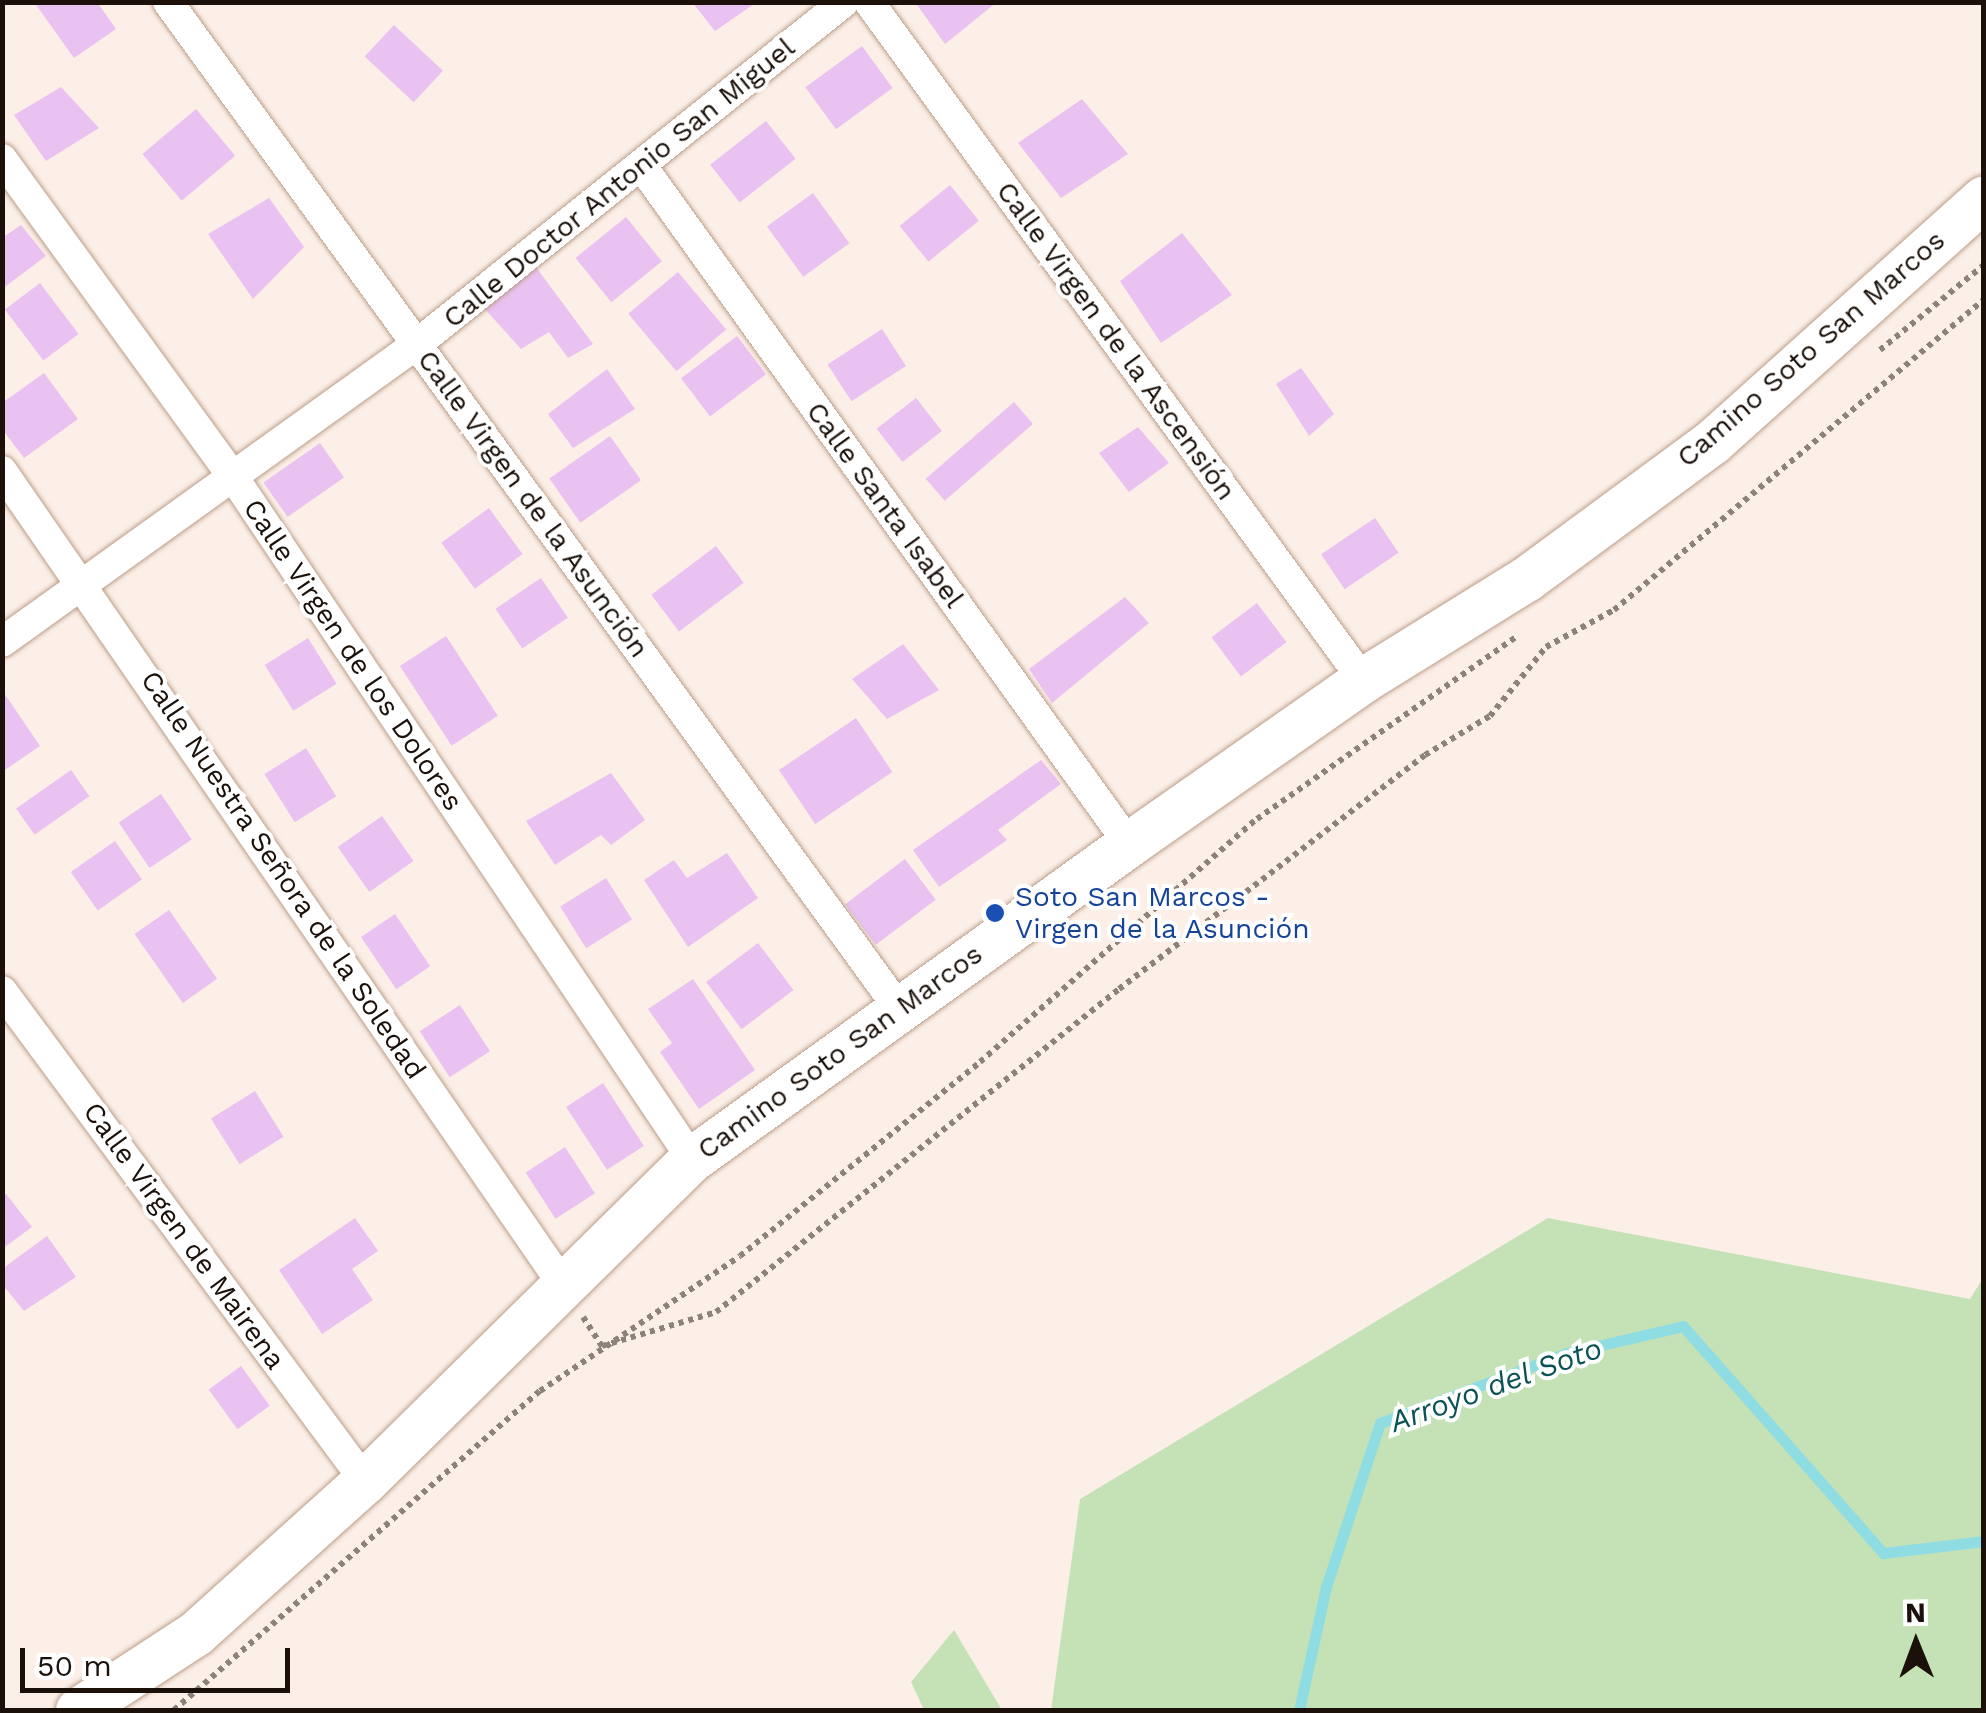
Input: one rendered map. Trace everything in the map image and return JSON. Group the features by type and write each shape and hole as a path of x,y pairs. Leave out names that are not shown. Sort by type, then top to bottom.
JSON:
{"street":[{"name":"Calle Virgen de la Asunción","path":"168,2 898,1006"},
{"name":"Calle Doctor Antonio San Miguel","path":"2,642 417,344 844,2"},
{"name":"Calle Virgen de la Ascensión","path":"870,2 1363,680"},
{"name":"Calle Virgen de los Dolores","path":"2,158 234,478 692,1160"},
{"name":"Calle Santa Isabel","path":"641,166 1129,844"},
{"name":"Camino Soto San Marcos","path":"78,1710 196,1633 365,1481 561,1282 692,1160 898,1006 1363,680 1526,579 1712,442 1984,198"},
{"name":"Calle Nuestra Señora de la Soledad","path":"2,471 86,585 561,1282"},
{"name":"Calle Virgen de Mairena","path":"2,990 365,1481"}],"path":[{"path":"1862,365 1984,264"},
{"path":"602,1346 716,1312 1120,989 1425,755 1490,716 1546,647 1614,610 1984,300"},
{"path":"174,1710 540,1391 740,1256 980,1062 1257,819 1529,628"},
{"path":"561,1282 602,1346"}],"green space":[{"path":"1548,1218 1970,1299 1983,1278 1983,1710 1051,1710 1080,1499"},
{"path":"954,1630 1002,1710 924,1710 911,1682"}],"building":[{"path":"34,2 97,2 116,29 74,58"},
{"path":"692,2 757,2 715,31"},
{"path":"915,2 997,2 945,44"},
{"path":"394,25 443,71 414,102 365,56"},
{"path":"862,46 893,88 836,129 805,87"},
{"path":"61,87 99,128 46,161 14,115"},
{"path":"1082,99 1128,154 1061,198 1018,143"},
{"path":"196,109 235,156 182,201 142,154"},
{"path":"766,121 796,159 740,203 710,165"},
{"path":"950,185 979,221 928,262 899,226"},
{"path":"813,193 849,243 803,277 767,227"},
{"path":"269,198 304,247 253,299 208,234"},
{"path":"626,217 662,261 611,302 575,258"},
{"path":"21,225 46,256 2,289 2,238"},
{"path":"1182,233 1232,295 1161,343 1120,281"},
{"path":"536,267 593,344 568,358 549,332 521,349 483,307"},
{"path":"678,272 726,329 676,371 628,314"},
{"path":"40,283 79,334 43,361 5,309"},
{"path":"882,329 906,366 851,401 827,364"},
{"path":"737,336 766,374 710,416 681,378"},
{"path":"1301,368 1334,414 1309,436 1276,384"},
{"path":"607,369 635,409 573,448 548,414"},
{"path":"44,373 78,419 24,458 2,429 2,403"},
{"path":"916,398 942,431 902,462 877,429"},
{"path":"1014,402 1033,424 945,501 926,479"},
{"path":"1138,427 1169,463 1129,492 1099,453"},
{"path":"610,436 641,480 580,523 549,478"},
{"path":"320,443 344,477 288,517 263,483"},
{"path":"489,508 523,554 475,589 441,543"},
{"path":"1375,518 1398,553 1345,589 1321,554"},
{"path":"716,546 744,583 679,631 651,595"},
{"path":"541,578 568,618 522,649 495,609"},
{"path":"1125,597 1149,623 1052,703 1029,669"},
{"path":"1257,603 1286,642 1241,676 1211,637"},
{"path":"446,636 498,716 452,746 400,666"},
{"path":"308,638 337,684 293,711 265,665"},
{"path":"903,644 939,690 887,719 852,679"},
{"path":"2,690 40,746 2,772"},
{"path":"856,718 892,772 815,824 779,770"},
{"path":"306,748 336,796 295,822 264,774"},
{"path":"1041,760 1061,784 998,830 1007,840 939,887 913,850"},
{"path":"71,770 89,796 34,835 16,808"},
{"path":"611,773 645,820 611,845 601,835 555,865 526,821"},
{"path":"161,794 192,840 149,868 119,823"},
{"path":"382,816 414,861 369,892 338,847"},
{"path":"115,841 142,880 98,910 71,872"},
{"path":"727,853 758,898 688,947 644,880 674,860 687,878"},
{"path":"905,859 936,900 876,945 845,904"},
{"path":"606,878 632,920 586,948 560,907"},
{"path":"169,910 217,979 183,1003 135,934"},
{"path":"395,914 430,966 396,989 361,937"},
{"path":"758,943 794,990 742,1029 706,982"},
{"path":"693,979 755,1070 699,1109 660,1052 672,1043 648,1009"},
{"path":"460,1005 490,1051 450,1077 420,1031"},
{"path":"603,1083 644,1146 607,1170 566,1107"},
{"path":"255,1091 284,1137 240,1164 211,1119"},
{"path":"565,1147 595,1193 556,1219 526,1173"},
{"path":"6,1194 32,1227 2,1249 2,1197"},
{"path":"355,1218 378,1251 352,1269 373,1300 322,1334 279,1270"},
{"path":"47,1236 76,1277 24,1311 2,1284 2,1269"},
{"path":"241,1366 270,1406 237,1429 209,1390"}],"waterway":[{"name":"Arroyo del Soto","path":"1299,1710 1326,1587 1380,1423 1567,1353 1683,1326 1883,1553 1984,1541"}],"place":[{"name":"Soto San Marcos - Virgen de la Asunción","path":"995,913"}]}
